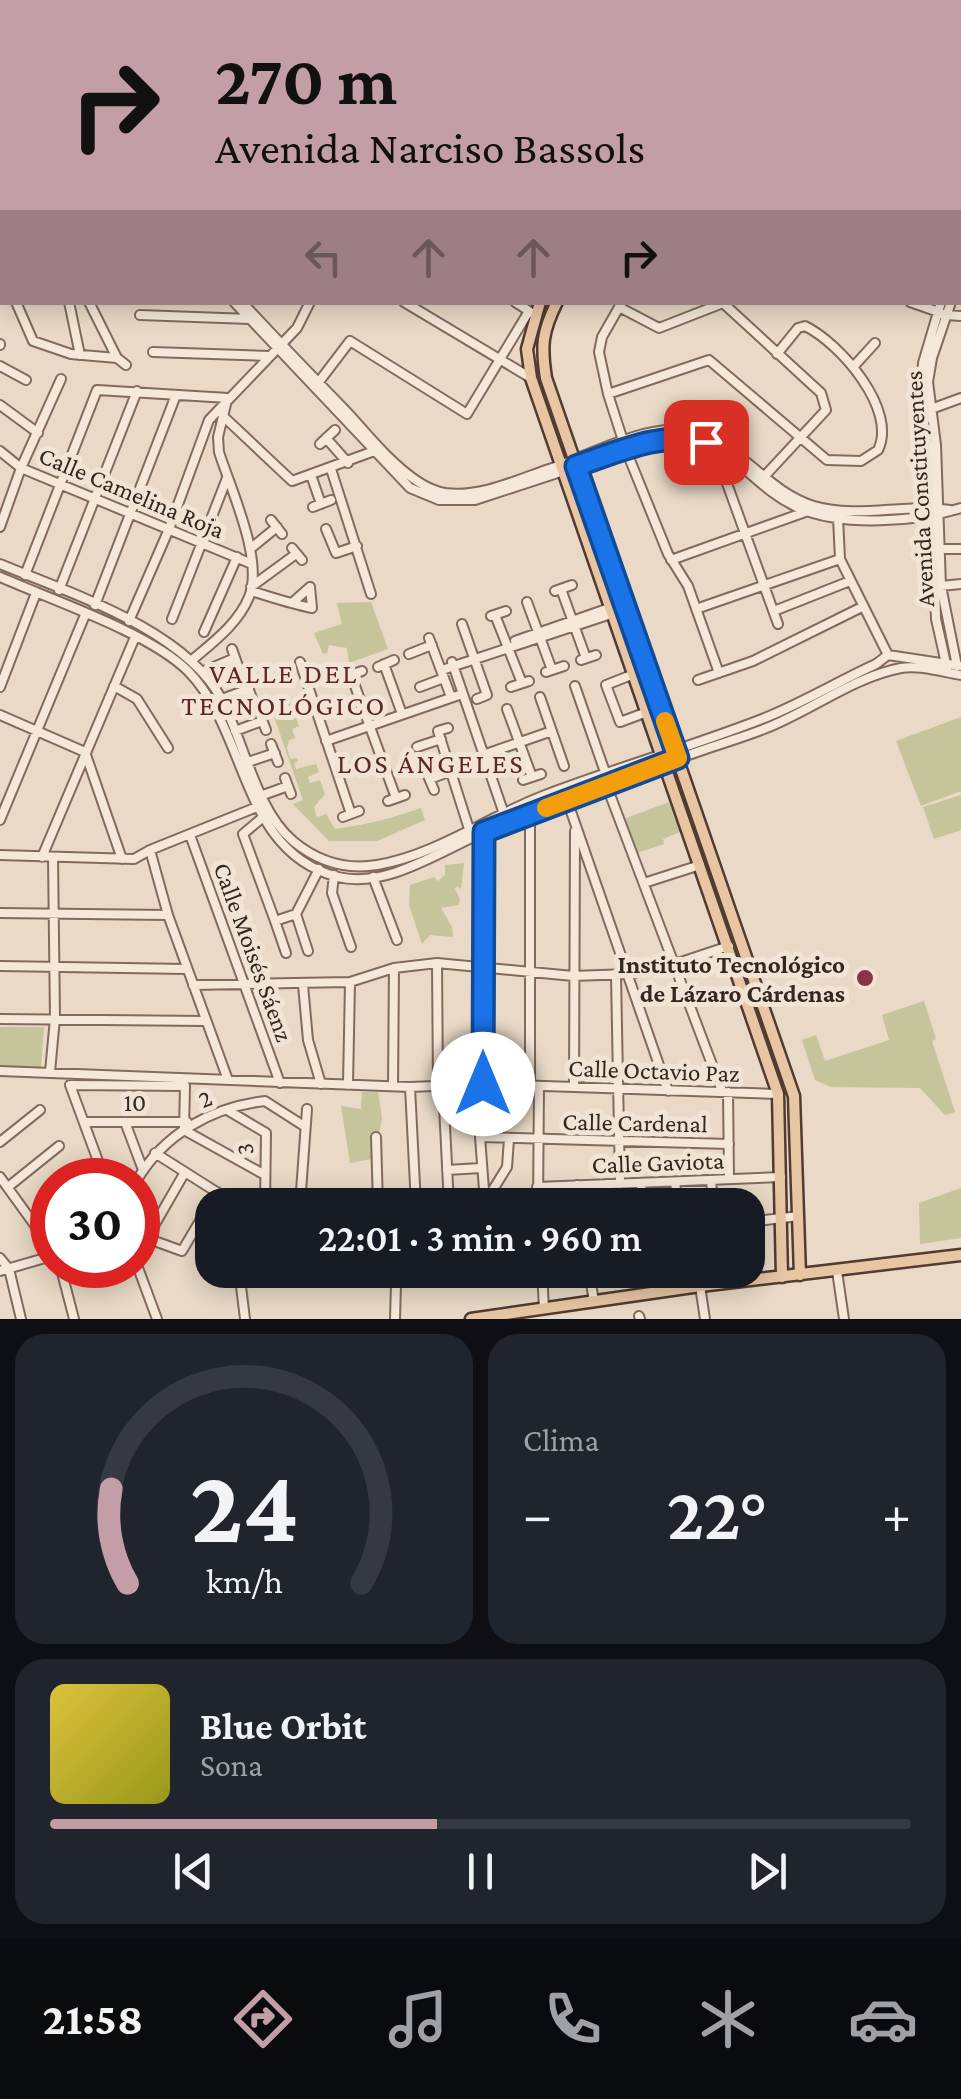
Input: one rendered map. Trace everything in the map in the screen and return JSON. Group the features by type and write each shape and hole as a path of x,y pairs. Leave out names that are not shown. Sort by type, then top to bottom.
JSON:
{"main road":[{"path":"538,305 532,313 527,349 531,378 626,606 794,1096 800,1275"},
{"path":"556,305 545,326 542,350 569,465 634,674 778,1094 782,1277"},
{"path":"719,916 732,912"},
{"path":"765,1279 961,1255"},
{"path":"472,1319 688,1288"}],"street":[{"path":"17,305 33,341 80,355 117,358"},
{"path":"70,305 80,355"},
{"path":"90,305 117,358 126,365"},
{"path":"240,305 275,350 378,450 433,490 448,494 493,488 674,429 711,436 729,446 762,480 796,499 836,512 936,512"},
{"path":"240,305 275,350 318,382 378,450"},
{"path":"129,620 169,528 208,420 297,328 308,305"},
{"path":"408,305 531,378"},
{"path":"423,315 428,305"},
{"path":"318,382 350,341 467,414 498,360 532,313 520,305"},
{"path":"718,305 659,328 620,305 602,337 599,352 624,446 671,560 688,586 718,673"},
{"path":"725,305 821,393 826,410 762,480"},
{"path":"943,307 960,316"},
{"name":"Avenida Constituyentes","path":"943,307 923,363 920,406 931,462 941,586 955,670"},
{"path":"140,314 250,319"},
{"path":"608,394 710,360 826,460 861,461 878,450 881,435 873,399 854,366 805,326 798,328 778,354"},
{"name":"Avenida Constituyentes","path":"934,338 928,382 936,512 936,619 955,670"},
{"path":"854,366 874,342"},
{"path":"154,352 275,350"},
{"path":"0,366 26,380"},
{"path":"0,528 3,505 61,379"},
{"path":"25,574 97,390 228,398"},
{"path":"58,590 137,391"},
{"path":"95,605 176,395"},
{"path":"228,398 219,452 250,549 251,589"},
{"path":"931,409 961,398"},
{"path":"0,405 38,434"},
{"path":"223,416 292,481 378,450"},
{"path":"335,430 323,441 348,463"},
{"path":"624,446 682,436 712,444 808,511 838,518 958,510"},
{"path":"712,444 778,624"},
{"name":"Calle Camelina Roja","path":"0,451 21,468 252,564"},
{"path":"331,469 370,594"},
{"path":"311,475 317,506 332,500"},
{"path":"172,619 228,478"},
{"path":"671,560 808,511"},
{"path":"838,518 840,559 888,655"},
{"path":"250,549 276,527"},
{"path":"326,528 336,553 357,546"},
{"path":"941,549 961,549"},
{"path":"183,668 229,626 251,589 297,554"},
{"path":"204,632 237,558"},
{"path":"696,610 840,559"},
{"path":"0,564 129,620 175,645 192,660 222,700 273,818 290,839 328,862 352,867 377,865 484,832 544,795 606,780 766,729 864,682 904,668 955,670"},
{"path":"0,577 161,648 209,698 262,818 280,843 334,875 390,874 469,829 530,814 606,780"},
{"path":"774,611 850,582"},
{"path":"941,586 961,584"},
{"path":"572,585 558,590 588,658"},
{"path":"251,589 292,603"},
{"path":"0,687 36,594"},
{"path":"528,601 549,671 564,666"},
{"path":"420,687 452,664 626,606"},
{"path":"698,680 753,661 862,607"},
{"path":"506,611 493,616 526,682 512,687"},
{"path":"0,820 86,615"},
{"path":"463,624 487,695 477,699"},
{"path":"950,637 961,633"},
{"path":"50,1072 55,1018 53,914 47,857 135,637"},
{"path":"409,654 431,642 451,698"},
{"path":"677,755 769,716 888,655 955,670"},
{"path":"202,672 235,658"},
{"path":"394,660 381,665 402,714"},
{"path":"299,662 351,814"},
{"path":"452,664 505,818"},
{"path":"362,671 347,677 396,798"},
{"path":"860,672 864,682"},
{"path":"634,674 606,685 620,722 647,712"},
{"path":"114,686 137,699 168,748"},
{"path":"222,700 247,686 253,701"},
{"path":"575,686 672,965 725,1092 729,1179"},
{"path":"326,741 462,694"},
{"path":"542,696 562,767 576,762"},
{"path":"506,709 527,779 542,774"},
{"path":"0,715 86,752 122,859"},
{"path":"235,731 262,721"},
{"path":"448,728 438,731 469,829"},
{"path":"484,755 552,731"},
{"path":"418,747 441,740"},
{"path":"248,762 275,753"},
{"path":"434,790 428,775 451,771"},
{"path":"263,795 288,786"},
{"path":"567,800 668,1091"},
{"path":"0,855 134,859 257,807"},
{"path":"530,814 528,973 537,1186"},
{"path":"262,818 243,834 286,953"},
{"path":"574,1087 576,823"},
{"path":"483,1188 480,1137 484,832"},
{"name":"Calle Moisés Sáenz","path":"190,835 280,1083"},
{"path":"150,850 186,969 228,1080"},
{"path":"644,883 700,865"},
{"path":"275,921 296,914 319,869"},
{"path":"334,875 332,893 351,947"},
{"path":"374,877 397,940"},
{"path":"0,913 168,915"},
{"path":"296,914 308,951"},
{"path":"281,938 303,934"},
{"path":"192,985 350,982 394,968 436,963 572,976 616,975 672,965 729,946"},
{"path":"436,963 449,1188"},
{"path":"0,966 186,969"},
{"path":"393,1086 394,968"},
{"path":"616,975 620,1184"},
{"path":"348,1085 350,982"},
{"path":"303,985 308,1040 321,1084"},
{"path":"0,1018 205,1021"},
{"name":"Calle Octavio Paz","path":"0,1072 410,1087 483,1084 778,1094"},
{"path":"98,1158 70,1085 186,1086 185,1126 265,1175"},
{"path":"410,1087 415,1188"},
{"name":"2","path":"151,1158 185,1126 265,1101 304,1126"},
{"path":"301,1188 306,1109"},
{"path":"0,1142 40,1110"},
{"name":"3","path":"228,1110 266,1133 265,1188"},
{"name":"10","path":"84,1122 185,1126"},
{"path":"126,1122 139,1158"},
{"path":"376,1137 378,1188"},
{"name":"Calle Cardenal","path":"480,1137 729,1144"},
{"path":"495,1188 507,1167 508,1139"},
{"path":"8,1187 59,1146"},
{"path":"154,1153 210,1188"},
{"path":"447,1170 481,1168"},
{"path":"160,1209 184,1172"},
{"name":"Calle Gaviota","path":"537,1186 781,1176"},
{"path":"0,1177 30,1217"},
{"path":"711,1180 712,1188"},
{"path":"675,1182 676,1188"},
{"path":"608,1184 608,1188"},
{"path":"642,1184 642,1188"},
{"path":"765,1220 800,1216"},
{"path":"160,1243 182,1251 195,1229"},
{"path":"0,1258 22,1319"},
{"path":"4,1270 30,1261"},
{"path":"837,1271 844,1319"},
{"path":"66,1288 74,1319"},
{"path":"146,1288 157,1319"},
{"path":"242,1288 245,1319"},
{"path":"394,1319 397,1288"},
{"path":"543,1288 544,1309"},
{"path":"592,1288 594,1302"},
{"path":"658,1288 659,1292"},
{"path":"702,1288 706,1319"},
{"path":"571,1305 572,1319"}],"shaded area":[{"path":"371,602 388,649 349,663 347,648 329,645 323,654 314,633 342,624 337,603"},
{"path":"287,694 299,726 292,729 295,738 289,740 290,759 297,758 296,769 316,764 319,772 308,777 310,783 320,780 325,794 314,807 317,817 326,814 335,829 421,808 425,820 377,841 329,841 293,804 303,800 271,708 276,706 274,698"},
{"path":"961,717 961,791 921,806 896,741"},
{"path":"961,795 961,830 934,839 923,807"},
{"path":"669,802 680,832 663,839 664,844 637,853 624,819"},
{"path":"464,863 461,889 455,889 459,905 441,908 453,937 430,935 422,944 409,905 410,885 434,877 438,881 445,875 445,865"},
{"path":"924,1001 936,1039 932,1041 955,1112 945,1115 920,1088 831,1087 815,1080 802,1040 816,1035 825,1061 889,1040 882,1015"},
{"path":"0,1027 44,1027 41,1067 0,1066"},
{"path":"362,1092 378,1092 382,1118 379,1134 373,1135 372,1159 350,1163 341,1106 361,1109"},
{"path":"961,1188 961,1238 920,1244 919,1203"}],"slow traffic":[{"path":"546,808 678,758 665,721"}],"place":[{"name":"Instituto Tecnológico de Lázaro Cárdenas","path":"865,978"}],"district":[{"name":"VALLE DEL TECNOLÓGICO","path":"284,689"},
{"name":"LOS ÁNGELES","path":"431,763"}],"route":[{"path":"483,1084 484,832 678,758 576,466 658,440 682,436 706,442"}]}
